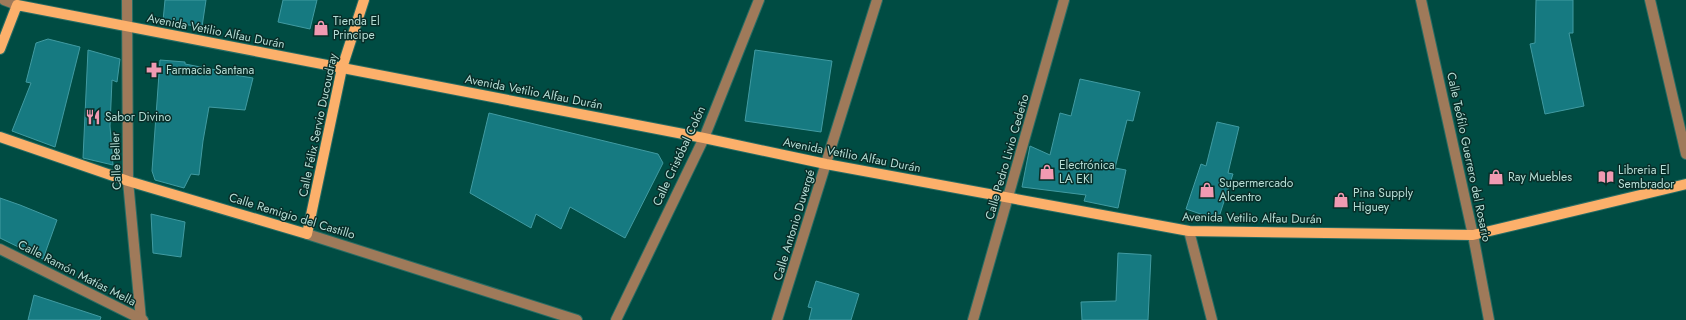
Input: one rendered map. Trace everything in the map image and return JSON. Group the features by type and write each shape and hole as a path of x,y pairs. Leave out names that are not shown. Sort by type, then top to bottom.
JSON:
{"main road":[{"name":"Calle Félix Servio Ducoudray","path":"307,234 342,68 364,0"},
{"name":"Avenida Vetilio Alfau Durán","path":"17,6 704,138 826,164 1009,197 1152,226 1189,231 1473,235 1686,184"},
{"path":"0,49 17,6"},
{"name":"Calle Remigio del Castillo","path":"0,137 128,181 307,234"}],"street":[{"path":"4,0 17,6"},
{"name":"Calle Beller","path":"127,0 128,181 141,320"},
{"name":"Calle Cristóbal Colón","path":"616,320 704,138 759,0"},
{"name":"Calle Antonio Duvergé","path":"777,320 877,0"},
{"name":"Calle Pedro Livio Cedeño","path":"973,320 1064,0"},
{"name":"Calle Teófilo Guerrero del Rosario","path":"1421,0 1473,235 1490,320"},
{"path":"1650,0 1686,154"},
{"path":"1189,231 1212,320"},
{"name":"Calle Remigio del Castillo","path":"307,234 577,320"},
{"name":"Calle Ramón Matías Mella","path":"0,249 141,320"}],"building":[{"path":"165,0 206,0 202,27 163,21"},
{"path":"283,0 317,0 310,29 278,22"},
{"path":"1536,0 1573,0 1573,33 1569,33 1584,106 1545,114 1530,44 1535,43"},
{"path":"48,39 80,47 55,147 12,131 31,83 26,82 36,43"},
{"path":"88,50 120,59 117,82 112,80 110,126 113,165 83,158"},
{"path":"755,50 832,61 821,132 745,121"},
{"path":"160,60 185,62 185,64 216,70 216,72 253,78 245,110 209,107 199,175 191,174 184,188 155,180 152,171"},
{"path":"1080,79 1140,92 1133,121 1127,120 1115,168 1126,170 1118,208 1084,201 1086,195 1022,187 1030,146 1050,155 1060,113 1071,116"},
{"path":"489,113 658,154 663,163 625,238 570,207 561,229 536,214 531,228 470,193"},
{"path":"1217,122 1239,127 1228,173 1233,174 1218,220 1186,209 1201,164 1206,166"},
{"path":"0,198 57,220 43,259 0,238"},
{"path":"151,214 185,222 181,257 153,253"},
{"path":"1118,253 1151,255 1148,320 1082,320 1081,302 1116,301"},
{"path":"816,281 859,294 851,320 809,320 812,308 808,307"},
{"path":"34,295 101,317 100,320 28,320"}],"place":[{"name":"Tienda El Principe","path":"321,28"},
{"name":"Farmacia Santana","path":"154,70"},
{"name":"Sabor Divino","path":"93,117"},
{"name":"Electrónica LA EKI","path":"1047,172"},
{"name":"Ray Muebles","path":"1496,177"},
{"name":"Libreria El Sembrador","path":"1606,177"},
{"name":"Supermercado Alcentro","path":"1207,190"},
{"name":"Pina Supply Higuey","path":"1341,200"}]}
